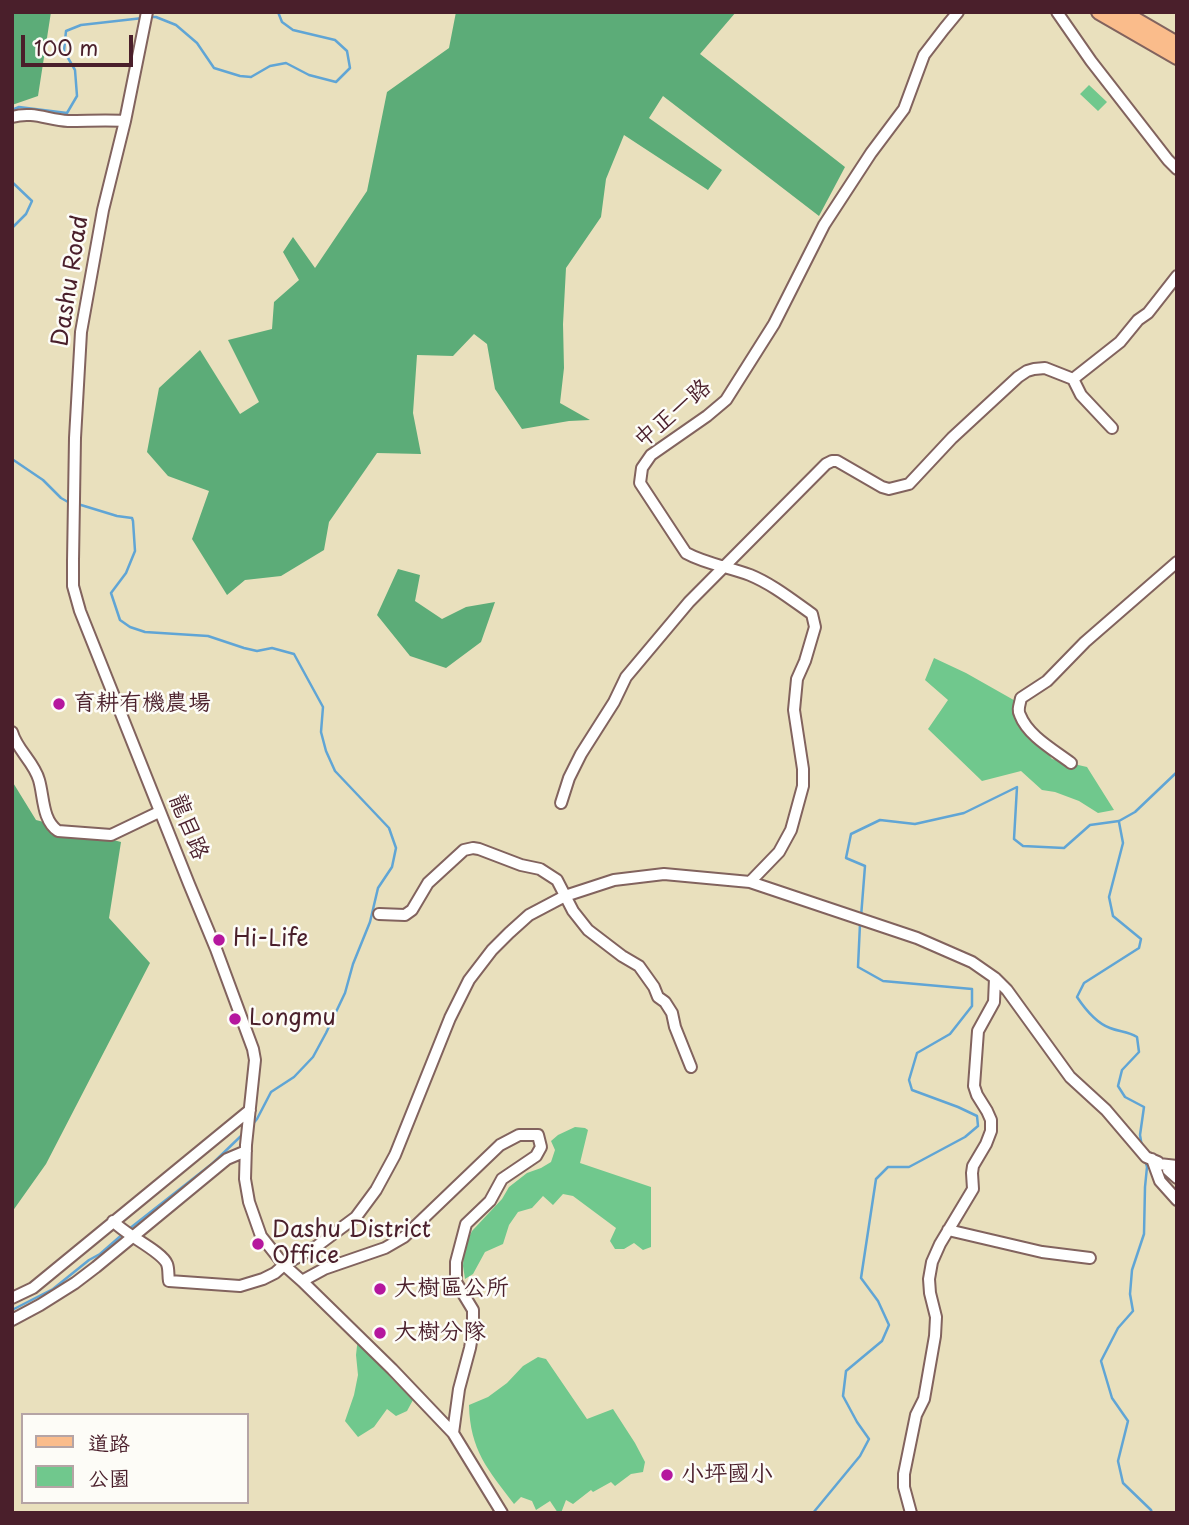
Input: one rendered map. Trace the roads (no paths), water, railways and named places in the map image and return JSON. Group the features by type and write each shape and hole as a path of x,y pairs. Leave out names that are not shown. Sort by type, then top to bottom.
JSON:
{"main road":[{"path":"1100,12 1177,57"},
{"path":"1122,12 1177,44"}],"street":[{"name":"Dashu Road","path":"73,561 75,438 81,332 103,210 125,121 147,12"},
{"name":"中正一路","path":"750,882 779,852 792,830 803,786 794,710 797,680 815,627 812,614 751,575 686,553 640,483 642,468 651,455 726,400 774,324 824,225 871,153 904,109 925,55 958,12"},
{"path":"1057,12 1091,61 1177,169"},
{"path":"12,117 23,114 66,121 125,121"},
{"path":"1073,379 1120,342 1138,320 1148,313 1177,276"},
{"path":"561,803 569,778 626,677 689,602 816,473 832,461 837,461 882,487 900,488 909,484 952,438 1018,377 1034,369 1045,368 1073,379 1080,396 1112,428"},
{"name":"龍目路","path":"73,561 74,586 80,611 216,949 253,1049 255,1060 246,1148"},
{"path":"1071,764 1040,742 1030,730 1020,716 1018,708 1021,698 1047,681 1086,642 1177,562"},
{"path":"12,732 14,740 38,777 47,819 58,831 111,835 159,812"},
{"path":"379,914 405,915 412,910 428,883 464,850 473,848 540,869 557,880 573,911 588,930 639,966 658,997 672,1013 691,1067"},
{"path":"115,1224 164,1259 169,1281 240,1286 275,1273 356,1217 376,1190 395,1155 450,1018 469,980 492,950 529,915 565,896 614,880 664,874 750,882 928,943 972,962 1007,990 1070,1077 1106,1110 1149,1157 1174,1171"},
{"path":"911,1513 904,1487 904,1474 916,1415 924,1399 934,1336 936,1317 929,1279 932,1262 972,1189 973,1166 991,1131 991,1120 974,1086 978,1031 993,1002 995,978"},
{"path":"12,1320 115,1224 250,1110"},
{"path":"302,1281 324,1269 385,1248 404,1237 499,1145 519,1135 538,1135 541,1147 536,1156 502,1179 490,1202 466,1224 456,1262 456,1282 473,1310 473,1330 459,1389 453,1433"},
{"path":"12,1298 37,1297 75,1283 227,1158 246,1148 245,1179 249,1202 261,1236 284,1265 392,1368 453,1433 502,1513"},
{"path":"1149,1157 1160,1181 1177,1200"},
{"path":"948,1230 1042,1252 1090,1258"}],"waterway":[{"path":"149,17 176,25 197,43 214,68 240,76 251,77 270,66 286,63 309,75 336,82 350,68 347,51 335,40 293,30 282,22 278,12"},
{"path":"12,110 19,107 67,113 77,96 75,70 64,51 66,31 81,25 143,18"},
{"path":"12,182 32,201 26,214 12,228"},
{"path":"12,459 43,480 68,502"},
{"path":"81,505 132,518 135,551 126,573 111,593 120,620 130,627 145,632 208,636 257,651 272,648 294,654 323,707 321,732 335,771 389,828 396,848 392,867 378,888 370,922 345,993 326,1033 313,1057 294,1077 271,1092 252,1125"},
{"path":"861,917 865,866 846,858 851,834 880,820 915,824 964,813 1017,787 1014,839 1023,846 1064,848 1090,825 1119,821 1135,812 1177,772"},
{"path":"1119,822 1123,843 1109,897 1113,916 1141,939 1139,948 1084,983 1077,997 1100,1023 1137,1037 1139,1052 1122,1070 1118,1086 1125,1097 1144,1107 1140,1135 1142,1147"},
{"path":"813,1513 860,1456 869,1439 843,1396 846,1371 882,1341 889,1325 878,1301 861,1278 876,1179 888,1167 909,1167 965,1137 978,1126 977,1116 912,1090 909,1080 917,1053 950,1034 972,1006 972,989 883,981 858,967 860,924"},
{"path":"129,1229 213,1163 242,1135"},
{"path":"1145,1160 1144,1234 1132,1270 1130,1294 1133,1311 1118,1328 1101,1361 1112,1398 1128,1421 1118,1461 1123,1483 1152,1513"},
{"path":"12,1310 53,1289 124,1233"}],"place":[{"name":"育耕有機農場","path":"59,704"},
{"name":"Hi-Life","path":"219,940"},
{"name":"Longmu","path":"235,1019"},
{"name":"Dashu District Office","path":"258,1244"},
{"name":"大樹區公所","path":"380,1289"},
{"name":"大樹分隊","path":"380,1333"},
{"name":"小坪國小","path":"667,1475"}]}
